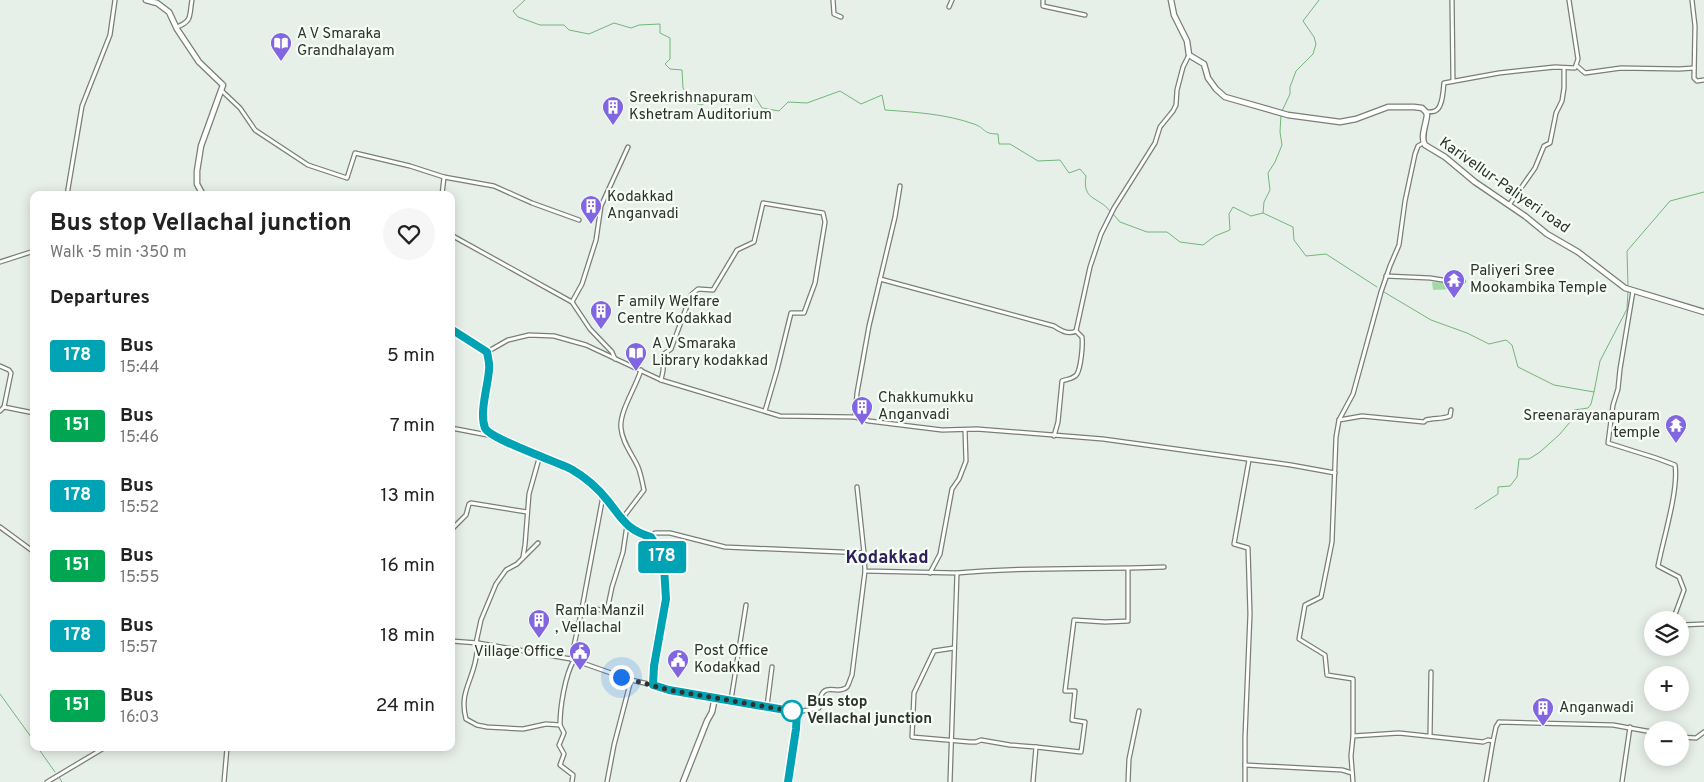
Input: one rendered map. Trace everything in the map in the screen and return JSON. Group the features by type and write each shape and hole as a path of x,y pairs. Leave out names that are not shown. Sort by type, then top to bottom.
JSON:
{"main road":[{"path":"146,0 157,3 169,12 199,62 223,85 201,146 197,171 197,184 201,191"},
{"path":"1171,0 1174,15 1187,41 1189,55 1204,64 1208,78 1225,97 1284,114 1340,122 1356,119 1388,107 1422,108 1426,112"},
{"name":"Karivellur-Paliyeri road","path":"1426,112 1423,143 1425,146 1445,157 1508,206 1525,216 1547,234 1578,252 1625,288 1704,312"},
{"path":"455,332 487,352 490,368 484,416 485,428 494,436 579,474 604,496 627,525 641,534 651,537 661,553 666,599 654,666 653,685 797,712 788,782"},
{"path":"683,782 712,712 715,697"}],"street":[{"path":"68,191 82,106 110,35 115,0"},
{"path":"177,27 189,20 192,0"},
{"path":"833,0 834,14 841,18"},
{"path":"949,7 952,0"},
{"path":"1043,0 1043,6 1085,15"},
{"path":"1452,0 1453,81"},
{"path":"1569,0 1578,59 1577,66"},
{"path":"1692,0 1695,26 1694,78 1697,81 1704,80"},
{"path":"1076,331 1094,254 1113,210 1155,143 1160,127 1176,105 1177,90 1183,67 1189,55"},
{"path":"1426,112 1438,109 1444,83 1499,73 1575,68 1577,66"},
{"path":"1577,66 1585,73 1621,68 1694,68"},
{"path":"1508,206 1535,168 1544,146 1550,143 1556,113 1562,101 1564,68"},
{"path":"222,91 240,108 255,130 308,165 347,178 355,153 444,176 494,186 532,203 579,220"},
{"path":"1353,782 1351,756 1353,680 1327,675 1325,655 1299,639 1305,606 1321,597 1332,542 1338,420 1353,394 1386,276 1399,245 1405,201 1415,154 1418,146 1423,143"},
{"path":"572,302 582,284 596,240 601,206 628,147"},
{"path":"442,191 444,176"},
{"path":"854,417 856,393 869,326 895,217 900,186"},
{"path":"661,380 664,371 664,354 671,349 691,295 698,289 713,290 737,250 754,242 763,203 823,213 825,222 812,295 804,313 791,314 765,411"},
{"path":"455,237 572,302 590,329 612,352 615,359"},
{"path":"0,262 30,252"},
{"path":"1386,276 1430,278 1455,282 1464,281"},
{"path":"880,278 1054,326 1066,332 1072,333 1076,331"},
{"path":"1633,290 1608,443 1675,466 1676,473 1671,503 1658,566 1679,577 1684,590 1677,611"},
{"path":"1054,436 1058,422 1062,381 1077,374 1082,337 1076,331"},
{"path":"487,352 508,340 529,335 554,336 586,345 661,380 780,416 854,417 869,421 942,430 977,429 1103,439 1335,473"},
{"path":"0,366 9,370 10,373 4,407 0,411"},
{"path":"622,520 644,490 639,469 624,440 620,427 623,413 638,382 640,370"},
{"path":"4,407 30,411"},
{"path":"1338,420 1362,416 1424,422 1431,418 1446,418 1450,416 1451,410"},
{"path":"455,429 494,436"},
{"path":"930,572 940,554 952,489 959,479 966,460 965,430"},
{"path":"522,558 532,478 540,455"},
{"path":"1245,782 1250,614 1248,548 1234,544 1249,460"},
{"path":"797,712 819,708 822,696 826,690 840,690 846,687 852,675 866,572 857,487"},
{"path":"572,782 573,775 560,765 564,754 559,745 564,733 560,725 566,680 572,660 604,496"},
{"path":"455,526 466,515 471,503 527,512"},
{"path":"582,608 607,611 623,552 627,525"},
{"path":"0,527 30,549"},
{"path":"651,537 655,532 670,532 725,547 864,553"},
{"path":"538,542 522,558 506,570 496,584 481,620 476,659 465,689 464,710 466,719 477,725 488,727 523,729 546,724 560,725"},
{"path":"866,572 957,573 1000,569 1128,569 1164,567"},
{"path":"954,648 934,651 914,692 912,737 951,741 976,742 980,740 1081,752 1085,722 1072,720 1075,691 1065,691 1074,620 1128,621 1128,569"},
{"path":"950,782 957,573"},
{"path":"731,700 746,605"},
{"path":"1689,625 1704,624"},
{"path":"455,641 477,642 572,660 631,680 653,685"},
{"path":"767,706 772,667"},
{"path":"1430,736 1431,672"},
{"path":"607,782 614,745 631,680"},
{"path":"1128,782 1129,759 1139,711"},
{"path":"1486,782 1496,727 1500,722 1565,723 1630,727 1644,730"},
{"path":"1622,782 1630,727"},
{"path":"1689,738 1696,738 1704,732"},
{"path":"1352,736 1399,733 1483,742 1493,741"},
{"path":"1033,782 1036,746"},
{"path":"47,782 99,751"},
{"path":"224,782 227,751"},
{"path":"1245,765 1342,770 1352,773"}],"green space":[{"path":"1432,282 1457,283 1457,289 1433,290"}],"waterway":[{"path":"525,0 513,11 518,17 540,25 564,25 569,30 589,34 614,23 631,28 639,25 660,24 660,33 670,38 670,59 665,64 670,69 682,70 683,88 692,102 701,105 711,100 727,104 754,95 762,108 779,111 788,102 807,103 840,91 861,104 882,95 885,110 930,114 963,121 978,126 989,133 998,134 999,144 1010,144 1038,161 1060,160 1069,173 1080,169 1086,176 1086,190 1110,211"},
{"path":"1282,111 1290,94 1290,87 1296,71 1313,54 1316,44 1314,37 1303,21 1319,0"},
{"path":"1263,213 1264,202 1270,190 1268,173 1282,145 1280,132 1281,114"},
{"path":"1628,286 1627,251 1670,201 1704,192"},
{"path":"1113,214 1120,222 1147,232 1167,232 1180,242 1203,245 1215,236 1230,230 1229,214 1233,207 1251,216 1263,213 1293,227 1294,240 1306,256 1326,254 1377,287"},
{"path":"1384,292 1431,320 1467,333 1489,344 1506,340 1512,345 1518,367 1554,385 1594,392 1600,361 1627,309 1628,291"},
{"path":"1475,509 1498,494 1498,487 1510,486 1517,477 1519,459 1529,459 1540,452 1570,422 1574,410 1588,408 1594,392"},
{"path":"0,694 30,735"},
{"path":"40,751 55,772"},
{"path":"59,777 62,782"}],"bus line":[{"name":"178","path":"455,331 487,352 490,368 484,402 485,428 494,436 571,469 587,480 608,501 628,527 651,537 661,553 666,599 656,652 652,679 653,685 669,690 797,712 788,782"}],"place":[{"name":"A V Smaraka Grandhalayam","path":"281,62"},
{"name":"Sreekrishnapuram Kshetram Auditorium","path":"613,126"},
{"name":"Kodakkad Anganvadi","path":"591,225"},
{"name":"Paliyeri Sree Mookambika Temple","path":"1454,299"},
{"name":"F amily Welfare Centre Kodakkad","path":"601,330"},
{"name":"A V Smaraka Library kodakkad","path":"636,372"},
{"name":"Chakkumukku Anganvadi","path":"862,426"},
{"name":"Sreenarayanapuram temple","path":"1676,444"},
{"name":"Ramla Manzil , Vellachal","path":"539,639"},
{"name":"Village Office","path":"580,671"},
{"name":"Post Office Kodakkad","path":"678,679"},
{"name":"Bus stop Vellachal junction","path":"792,711"},
{"name":"Anganwadi","path":"1543,727"}],"district":[{"name":"Kodakkad","path":"887,558"}],"route":[{"path":"621,677 669,690 797,712 792,711"}]}
